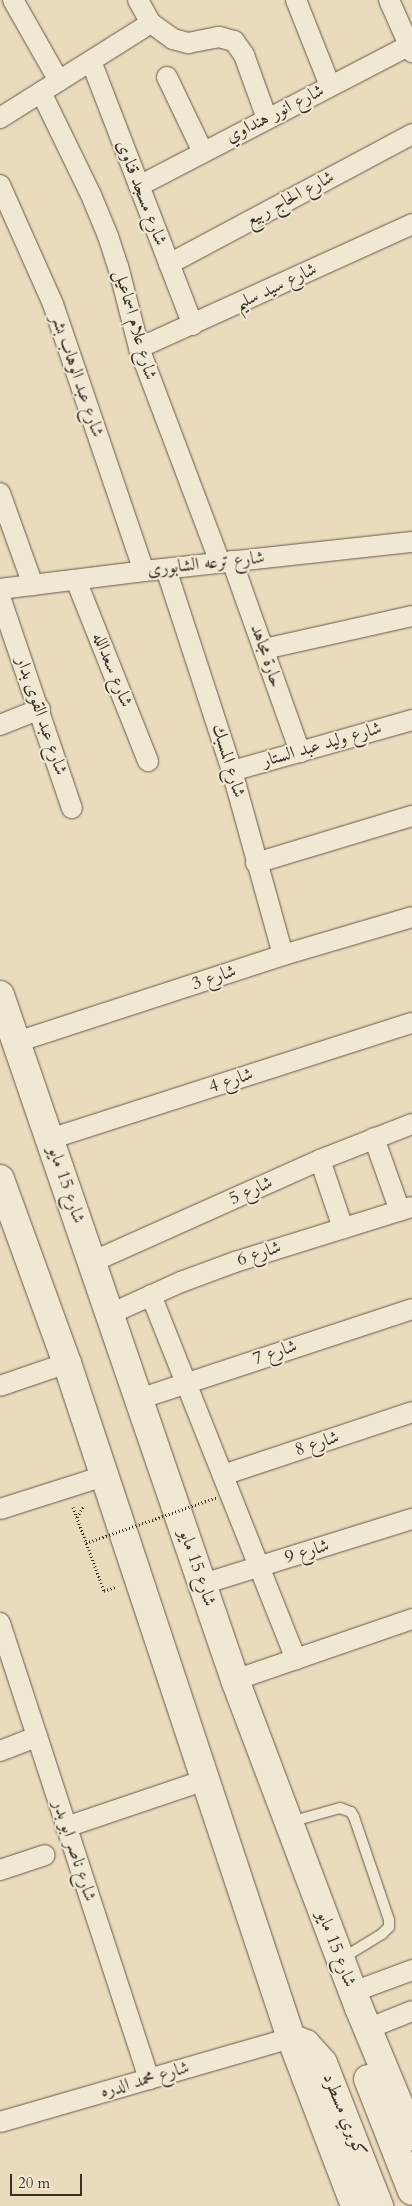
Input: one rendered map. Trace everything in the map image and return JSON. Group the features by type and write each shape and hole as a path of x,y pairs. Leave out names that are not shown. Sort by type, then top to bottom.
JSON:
{"main road":[{"name":"شارع 15 مايو","path":"0,994 235,1680 359,2010 412,2136"},
{"path":"0,1179 67,1363 291,2038"},
{"name":"كوبري مسطرد","path":"359,2010 355,2019 355,2044 410,2187"},
{"name":"كوبري مسطرد","path":"291,2038 306,2044 323,2063 369,2199"}],"street":[{"path":"13,0 59,80"},
{"path":"138,0 151,23 173,39 188,44 219,37 234,41 244,55 267,118"},
{"path":"296,0 330,86"},
{"path":"389,0 411,47"},
{"path":"0,118 151,23"},
{"name":"شارع انور هنداوي","path":"139,186 267,118 411,47"},
{"name":"شارع مسجد قناوى","path":"91,61 193,325"},
{"path":"167,77 203,152"},
{"name":"شارع علام اسماعيل","path":"41,92 91,195 108,236 118,266 139,348 226,562"},
{"name":"شارع الحاج ربيع","path":"169,264 412,134"},
{"name":"شارع عبد الوهاب بشر","path":"0,185 53,304 144,571"},
{"name":"شارع سيد سليم","path":"139,348 412,224"},
{"path":"0,493 33,585"},
{"name":"شارع ترعه الشابورى","path":"0,589 144,571 412,542"},
{"name":"حارة مجاهد","path":"226,562 264,649 300,752"},
{"name":"شارع المسبك","path":"166,569 232,771 283,955"},
{"name":"شارع سعدالله","path":"76,580 148,761"},
{"name":"شارع عبد القوى بدار","path":"0,597 40,709 72,808"},
{"path":"264,649 412,616"},
{"path":"0,725 40,709"},
{"name":"شارع وليد عبد الستار","path":"232,771 412,720"},
{"path":"256,863 412,816"},
{"name":"شارع 3","path":"17,1042 283,955 412,918"},
{"name":"شارع 4","path":"50,1140 412,1023"},
{"name":"شارع 5","path":"92,1262 320,1160 412,1124"},
{"path":"374,1138 406,1209"},
{"path":"320,1160 343,1228"},
{"name":"شارع 6","path":"110,1314 235,1262 406,1209"},
{"path":"151,1296 258,1568 296,1658"},
{"name":"شارع 7","path":"139,1399 412,1309"},
{"path":"0,1386 67,1363"},
{"name":"شارع 8","path":"222,1475 412,1412"},
{"path":"0,1509 104,1476"},
{"name":"شارع 9","path":"203,1584 412,1519"},
{"path":"235,1680 412,1619"},
{"name":"شارع ناصر ابو بدر","path":"0,1623 149,2079"},
{"path":"0,1751 37,1738"},
{"path":"66,1827 205,1780"},
{"path":"0,1870 45,1855"},
{"path":"359,2010 412,1970"},
{"path":"359,2010 412,2012"},
{"name":"شارع محمد الدره","path":"0,2122 291,2038"}],"lane":[{"path":"289,1822 340,1808 351,1812 354,1817 389,1920 388,1927 382,1934 340,1960"}],"path":[{"path":"86,1543 217,1497"},
{"path":"76,1518 104,1591"}]}
